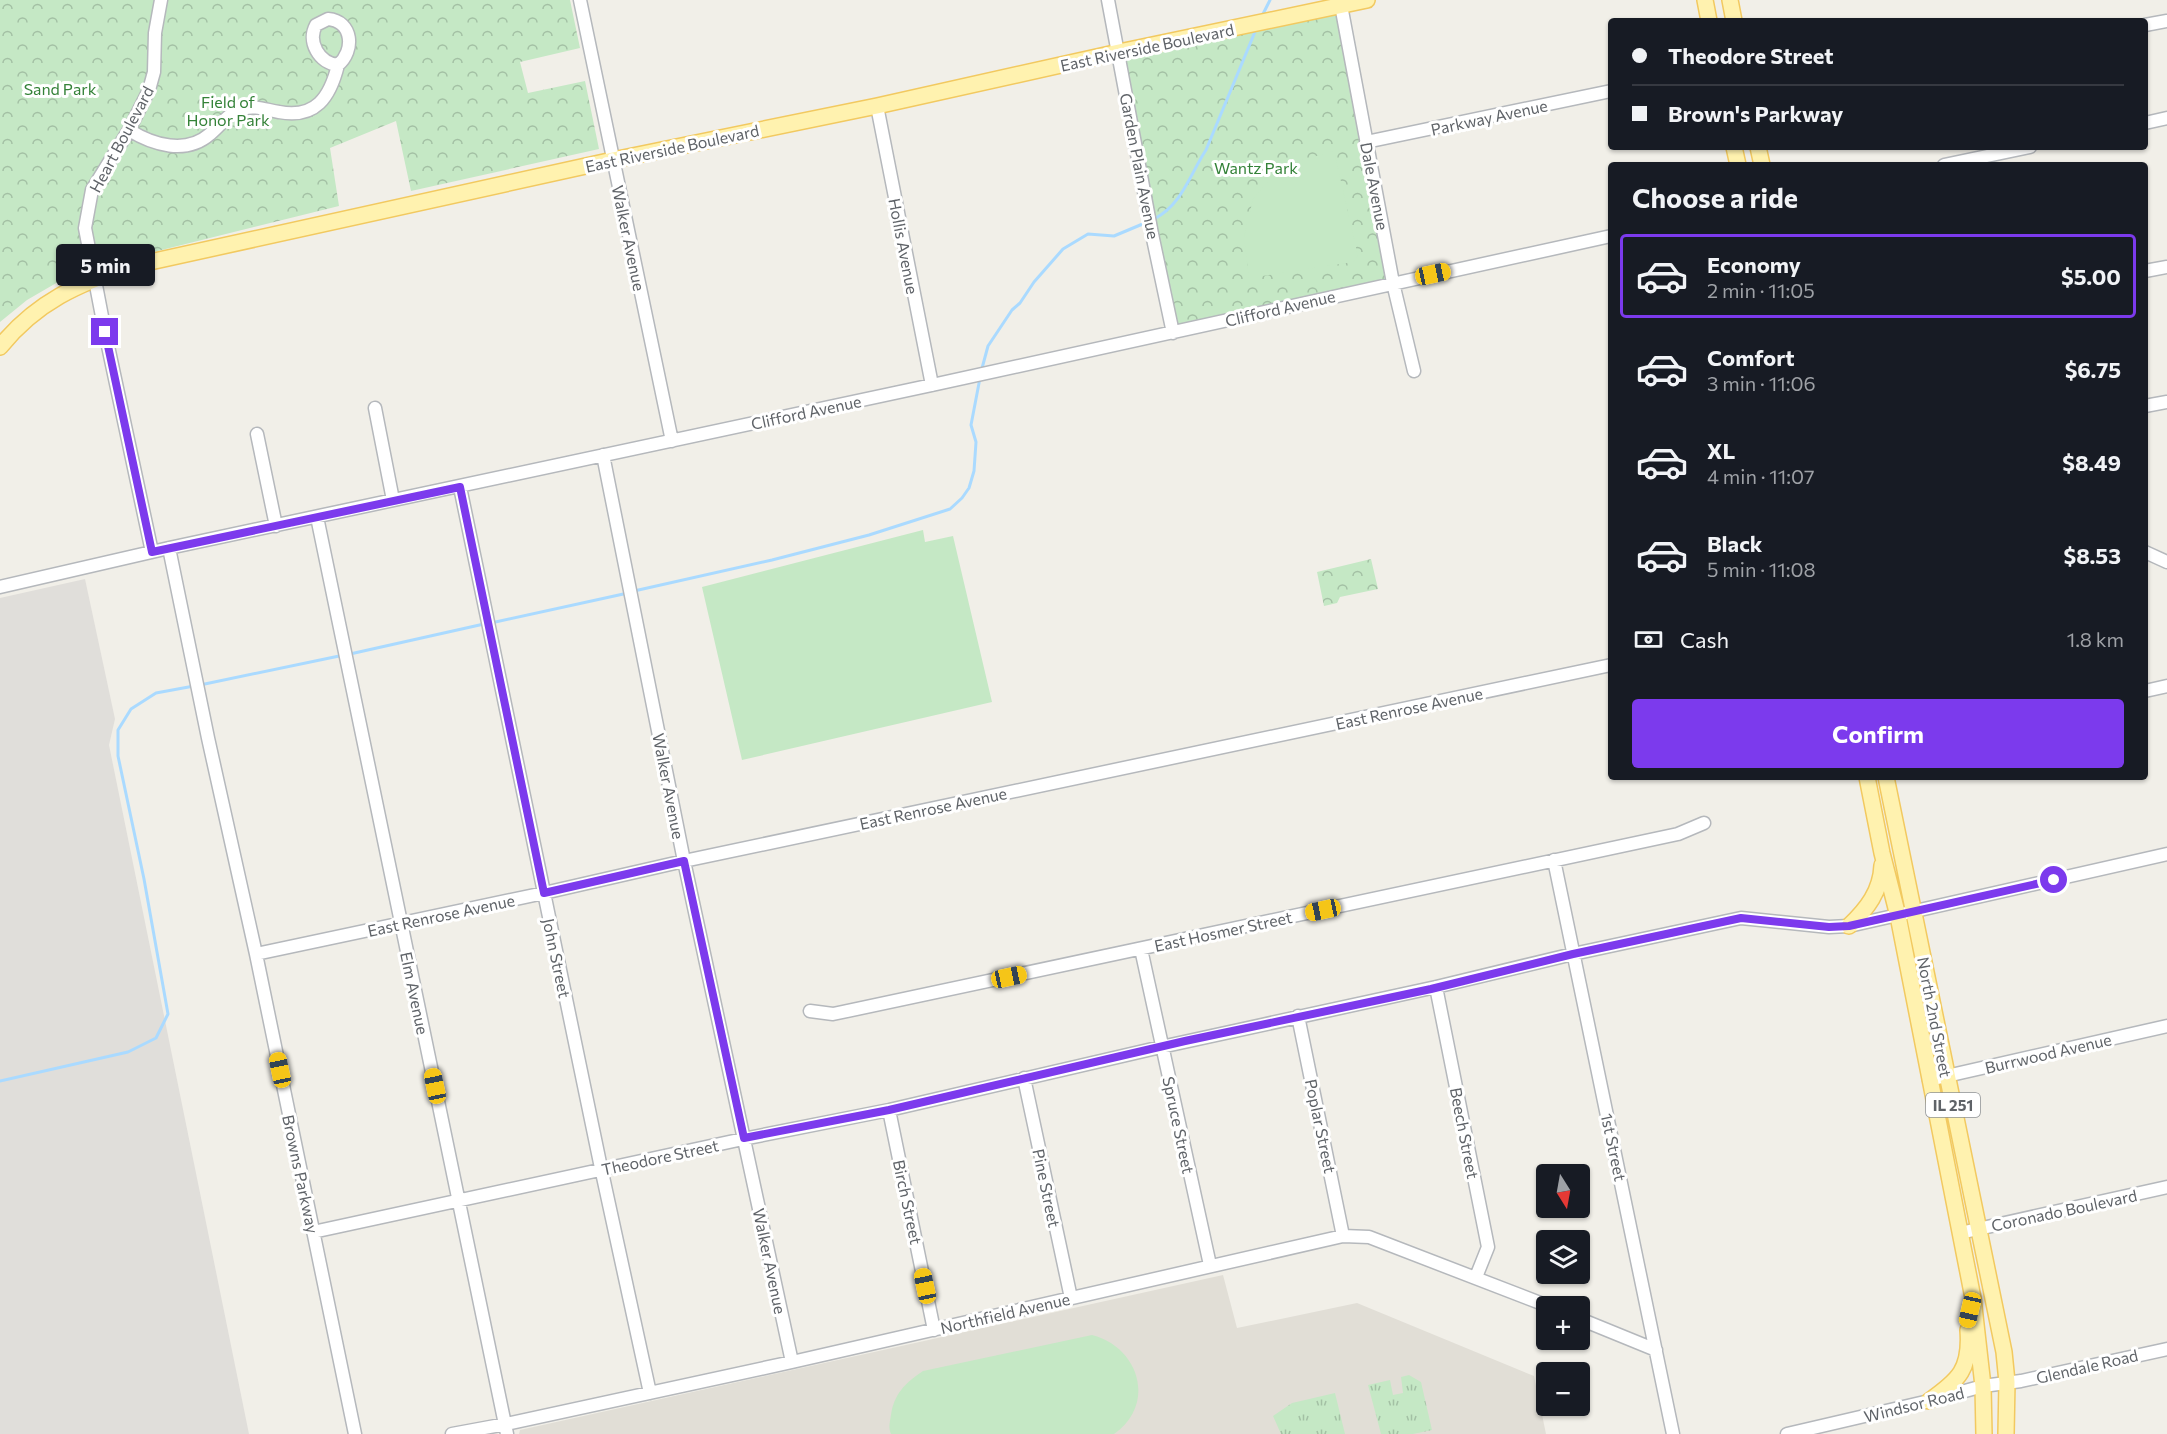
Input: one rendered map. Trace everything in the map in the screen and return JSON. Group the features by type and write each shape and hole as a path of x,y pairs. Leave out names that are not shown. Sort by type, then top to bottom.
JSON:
{"main road":[{"name":"East Riverside Boulevard","path":"0,347 27,318 46,303 94,278 132,266 613,160 1277,20 1340,3 1367,0"},
{"path":"1705,0 1708,18"},
{"path":"1730,0 1733,18"},
{"name":"North 2nd Street","path":"1868,780 1882,853 1898,916 1973,1298 1983,1386 1984,1434"},
{"name":"North 2nd Street","path":"1887,780 2004,1352 2007,1382 2006,1434"},
{"path":"1849,926 1869,906 1874,895 1881,873 1882,853"},
{"path":"1929,1401 1955,1383 1966,1361 1969,1350 1967,1322 1973,1298"}],"street":[{"name":"Heart Boulevard","path":"152,552 85,228 92,190 129,130 149,90 154,72 155,33 161,0"},
{"name":"Walker Avenue","path":"580,0 672,441"},
{"name":"Garden Plain Avenue","path":"1108,0 1173,333"},
{"name":"Dale Avenue","path":"1340,3 1393,283 1414,371"},
{"path":"2148,25 2167,21"},
{"path":"129,130 140,137 169,146 183,146 202,140 232,113 243,109 254,107 291,114 302,112 322,102 334,81 338,64"},
{"name":"Parkway Avenue","path":"1366,142 1608,92"},
{"name":"Hollis Avenue","path":"877,106 932,386"},
{"path":"2148,122 2167,118"},
{"path":"1958,162 2014,150"},
{"name":"Clifford Avenue","path":"0,586 932,386 1608,237"},
{"path":"2148,270 2167,267"},
{"path":"2148,405 2167,402"},
{"path":"375,408 393,500"},
{"path":"257,434 276,525"},
{"name":"Walker Avenue","path":"603,455 684,861 792,1362"},
{"name":"John Street","path":"460,487 601,1169 650,1393"},
{"name":"Elm Avenue","path":"317,517 506,1429"},
{"name":"Browns Parkway","path":"169,548 355,1434"},
{"path":"2148,553 2167,562"},
{"name":"East Renrose Avenue","path":"256,954 1608,666"},
{"path":"2148,690 2167,686"},
{"name":"East Hosmer Street","path":"810,1011 832,1014 1142,949 1678,834 1704,823"},
{"name":"Theodore Street","path":"314,1232 744,1138 889,1110 1573,954 1741,918 1829,927 1849,926 2167,854"},
{"name":"1st Street","path":"1554,860 1673,1434"},
{"name":"Spruce Street","path":"1142,949 1161,1047 1210,1265"},
{"name":"Beech Street","path":"1436,987 1488,1247 1476,1277"},
{"name":"Poplar Street","path":"1298,1016 1343,1236"},
{"name":"Burrwood Avenue","path":"1929,1080 2167,1026"},
{"name":"Pine Street","path":"1024,1078 1071,1298"},
{"name":"Birch Street","path":"889,1110 934,1330"},
{"name":"Coronado Boulevard","path":"1960,1233 2167,1187"},
{"name":"Northfield Avenue","path":"452,1434 506,1429 650,1393 1343,1236 1369,1237 1536,1301"},
{"path":"1590,1323 1656,1350"},
{"name":"Glendale Road","path":"2007,1382 2021,1381 2167,1349"},
{"name":"Windsor Road","path":"1787,1434 2007,1382"}],"shaded area":[{"path":"85,579 115,719 109,745 249,1434 0,1434 0,598"},
{"path":"1223,1275 1237,1328 1357,1303 1534,1376 1536,1416 1542,1416 1546,1434 519,1434 520,1430"}],"green space":[{"name":"Field of Honor Park","path":"0,0 570,0 580,48 520,62 528,93 585,81 599,149 411,191 396,121 330,148 339,206 77,271 27,300 0,322"},
{"name":"Wantz Park","path":"1340,6 1393,283 1173,333 1119,52"},
{"path":"1334,151 1358,256 1353,262 1249,278 1244,237 1253,199 1281,166"},
{"path":"923,530 925,542 953,536 992,702 742,760 702,587"},
{"path":"1371,559 1378,589 1340,597 1337,603 1324,606 1317,572"},
{"path":"1092,1335 1108,1341 1121,1351 1131,1364 1137,1378 1138,1393 1135,1408 1127,1422 1114,1434 891,1434 889,1427 892,1408 898,1395 911,1380 923,1371"},
{"path":"1409,1375 1421,1382 1432,1430 1413,1434 1381,1434 1368,1385 1390,1380 1393,1395 1403,1393 1401,1377"},
{"path":"1335,1393 1345,1434 1281,1434 1273,1416 1292,1403"}],"waterway":[{"path":"1262,16 1270,0"},
{"path":"1154,219 1172,206 1179,197 1206,150 1257,27"},
{"path":"981,372 988,346 1012,310 1063,249 1088,234 1114,236 1145,223"},
{"path":"634,591 772,560 869,535 950,509 969,488 974,471 976,442 971,425 980,378"},
{"path":"491,623 628,593"},
{"path":"350,654 484,624"},
{"path":"200,685 344,655"},
{"path":"0,1081 128,1052 156,1038 168,1014 144,879 118,756 118,730 131,709 156,693 194,686"}],"route":[{"path":"105,332 152,552 460,487 544,893 684,861 744,1138 889,1110 1185,1041 1431,989 1573,954 1741,918 1829,927 1849,926 2054,880"}],"park label":[{"name":"Sand Park","path":"60,88"}]}
